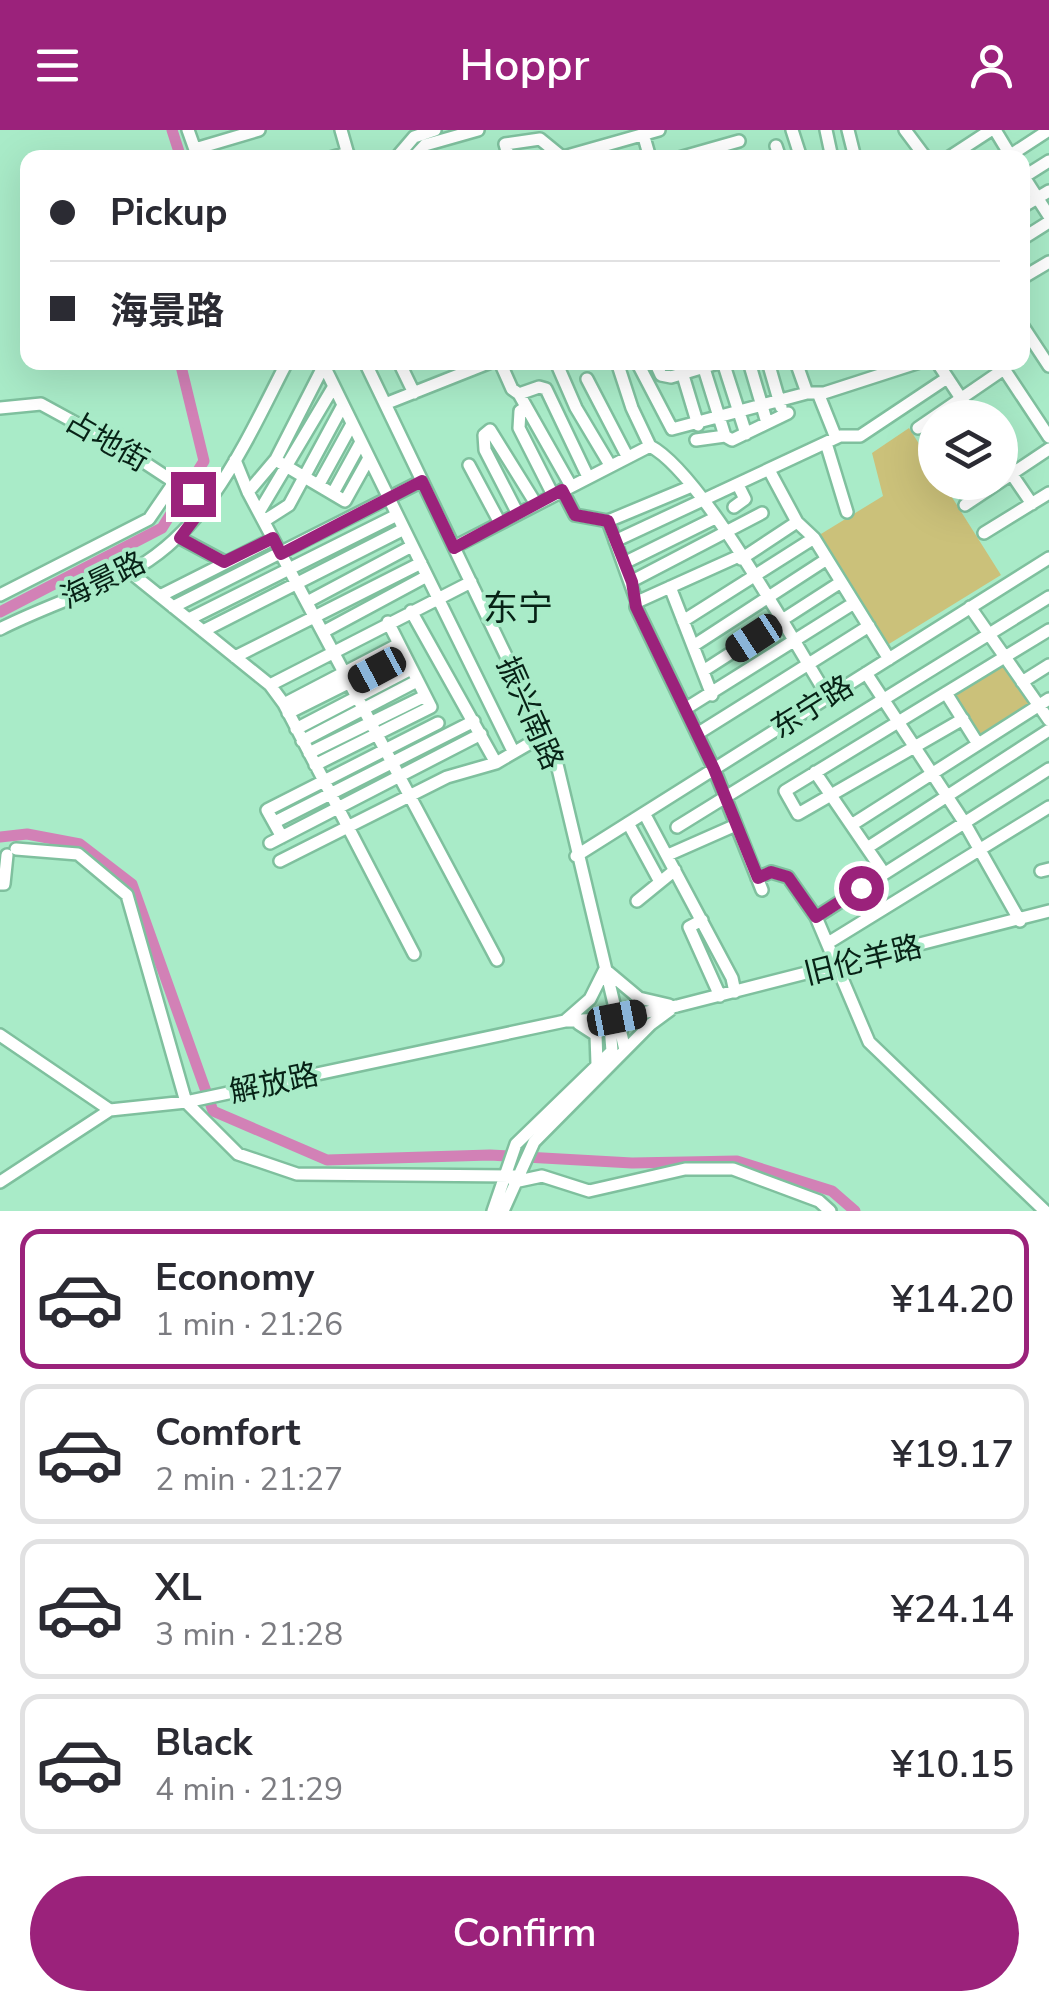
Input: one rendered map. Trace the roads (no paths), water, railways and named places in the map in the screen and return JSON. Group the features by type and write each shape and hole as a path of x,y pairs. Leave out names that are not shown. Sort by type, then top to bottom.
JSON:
{"street":[{"path":"204,150 259,130"},
{"path":"403,150 414,137 478,130"},
{"path":"590,150 659,130"},
{"path":"961,150 993,130"},
{"path":"1019,150 1049,130"},
{"path":"644,137 648,150"},
{"path":"507,150 505,144 540,139 553,150"},
{"path":"709,150 739,142"},
{"path":"1043,195 1049,219"},
{"path":"1034,344 1049,335"},
{"path":"1030,338 1049,366"},
{"name":"海景路","path":"0,629 130,572 180,538 235,460 283,370"},
{"name":"振兴南路","path":"370,370 556,760 619,1051"},
{"path":"405,370 414,392"},
{"path":"385,404 469,370"},
{"path":"504,370 526,407 575,515 608,521 692,486"},
{"path":"559,370 576,408 610,465"},
{"path":"619,370 650,446 704,501 828,697"},
{"path":"641,370 672,429 894,370"},
{"path":"681,370 698,422 699,439 724,436 732,440 786,415 770,370"},
{"path":"704,370 724,436"},
{"path":"725,370 746,434"},
{"path":"751,370 768,424"},
{"path":"800,370 831,440 847,512"},
{"path":"942,370 961,398"},
{"path":"958,400 997,370"},
{"path":"1005,370 1049,438"},
{"path":"261,516 321,371 327,372 513,751"},
{"path":"616,541 831,440 860,436 947,378"},
{"path":"587,379 626,456"},
{"path":"248,492 281,462 334,386"},
{"path":"519,394 539,387 546,389 588,477"},
{"name":"占地街","path":"0,408 41,404 206,503"},
{"path":"261,516 289,506 343,404"},
{"path":"526,407 520,411 522,434 562,490"},
{"path":"319,484 352,424"},
{"path":"518,514 485,450 484,435 490,430 536,504"},
{"path":"502,444 522,434"},
{"path":"333,494 362,442"},
{"path":"454,548 650,446"},
{"path":"1018,471 1049,448"},
{"path":"281,462 345,501 369,458"},
{"path":"235,460 248,492 497,960"},
{"path":"469,466 500,523"},
{"path":"769,470 797,522 814,538 889,659"},
{"path":"173,607 422,481"},
{"path":"1018,484 1032,504"},
{"path":"734,507 745,499 738,485"},
{"path":"0,595 149,519 184,487"},
{"path":"984,533 1049,493"},
{"path":"964,505 972,500"},
{"path":"632,582 762,513"},
{"path":"189,619 397,516"},
{"path":"624,563 715,518"},
{"path":"608,521 636,602 714,769 760,884 771,872 788,877 816,917 869,1042 1045,1211"},
{"path":"636,602 740,558 797,522"},
{"path":"204,631 404,529"},
{"path":"180,538 224,562"},
{"path":"160,596 273,538"},
{"path":"683,621 814,538"},
{"path":"307,602 412,546"},
{"name":"东宁路","path":"576,856 1049,558"},
{"path":"693,646 828,559"},
{"path":"235,657 421,563"},
{"path":"130,572 270,685 286,708 414,954"},
{"path":"322,632 428,576"},
{"path":"270,685 471,582"},
{"path":"703,671 841,582"},
{"path":"670,587 712,694"},
{"path":"676,828 1049,597"},
{"path":"685,709 854,603"},
{"path":"970,607 1022,682 1044,702 1049,720"},
{"path":"411,611 496,763"},
{"path":"312,759 431,707 388,622"},
{"path":"697,734 869,626"},
{"path":"784,791 1049,630"},
{"path":"286,708 401,650"},
{"path":"1022,682 1049,665"},
{"path":"866,673 964,822 1020,921"},
{"path":"299,734 414,675"},
{"path":"946,693 978,744"},
{"path":"853,824 1044,702"},
{"path":"771,768 798,814 963,720"},
{"path":"275,822 474,721"},
{"path":"438,723 267,810 275,822 276,840 480,734"},
{"path":"866,848 1049,730"},
{"path":"280,861 447,777 496,763 544,735"},
{"path":"816,917 1049,769"},
{"path":"815,772 884,874"},
{"path":"828,943 1049,808"},
{"path":"644,813 702,920 735,992"},
{"path":"628,823 660,882"},
{"path":"668,855 736,826"},
{"path":"0,884 4,884 12,852 78,854 128,895 186,1102 238,1154 297,1174 542,1176 589,1191 685,1169 733,1169 792,1189 819,1201 830,1211"},
{"path":"638,901 676,870"},
{"name":"旧伦羊路","path":"613,1018 720,996 1049,912"},
{"path":"702,920 689,928 720,996"},
{"path":"565,1021 590,999 604,969 639,998 677,1006"},
{"path":"503,1211 516,1144 596,1067 677,1006"},
{"name":"解放路","path":"0,1182 110,1110 186,1102 565,1021 613,1018"},
{"path":"565,1021 586,1025 596,1034 596,1067"},
{"path":"0,1035 110,1110"},
{"path":"493,1211 534,1142 619,1051"}],"waterway":[{"path":"172,130 178,150"},
{"path":"0,612 162,528 204,461 182,370"},
{"path":"0,837 27,834 80,844 132,884 213,1111 327,1160 490,1155 632,1163 737,1161 832,1191 855,1211"}],"district":[{"name":"东宁","path":"518,608"}]}
